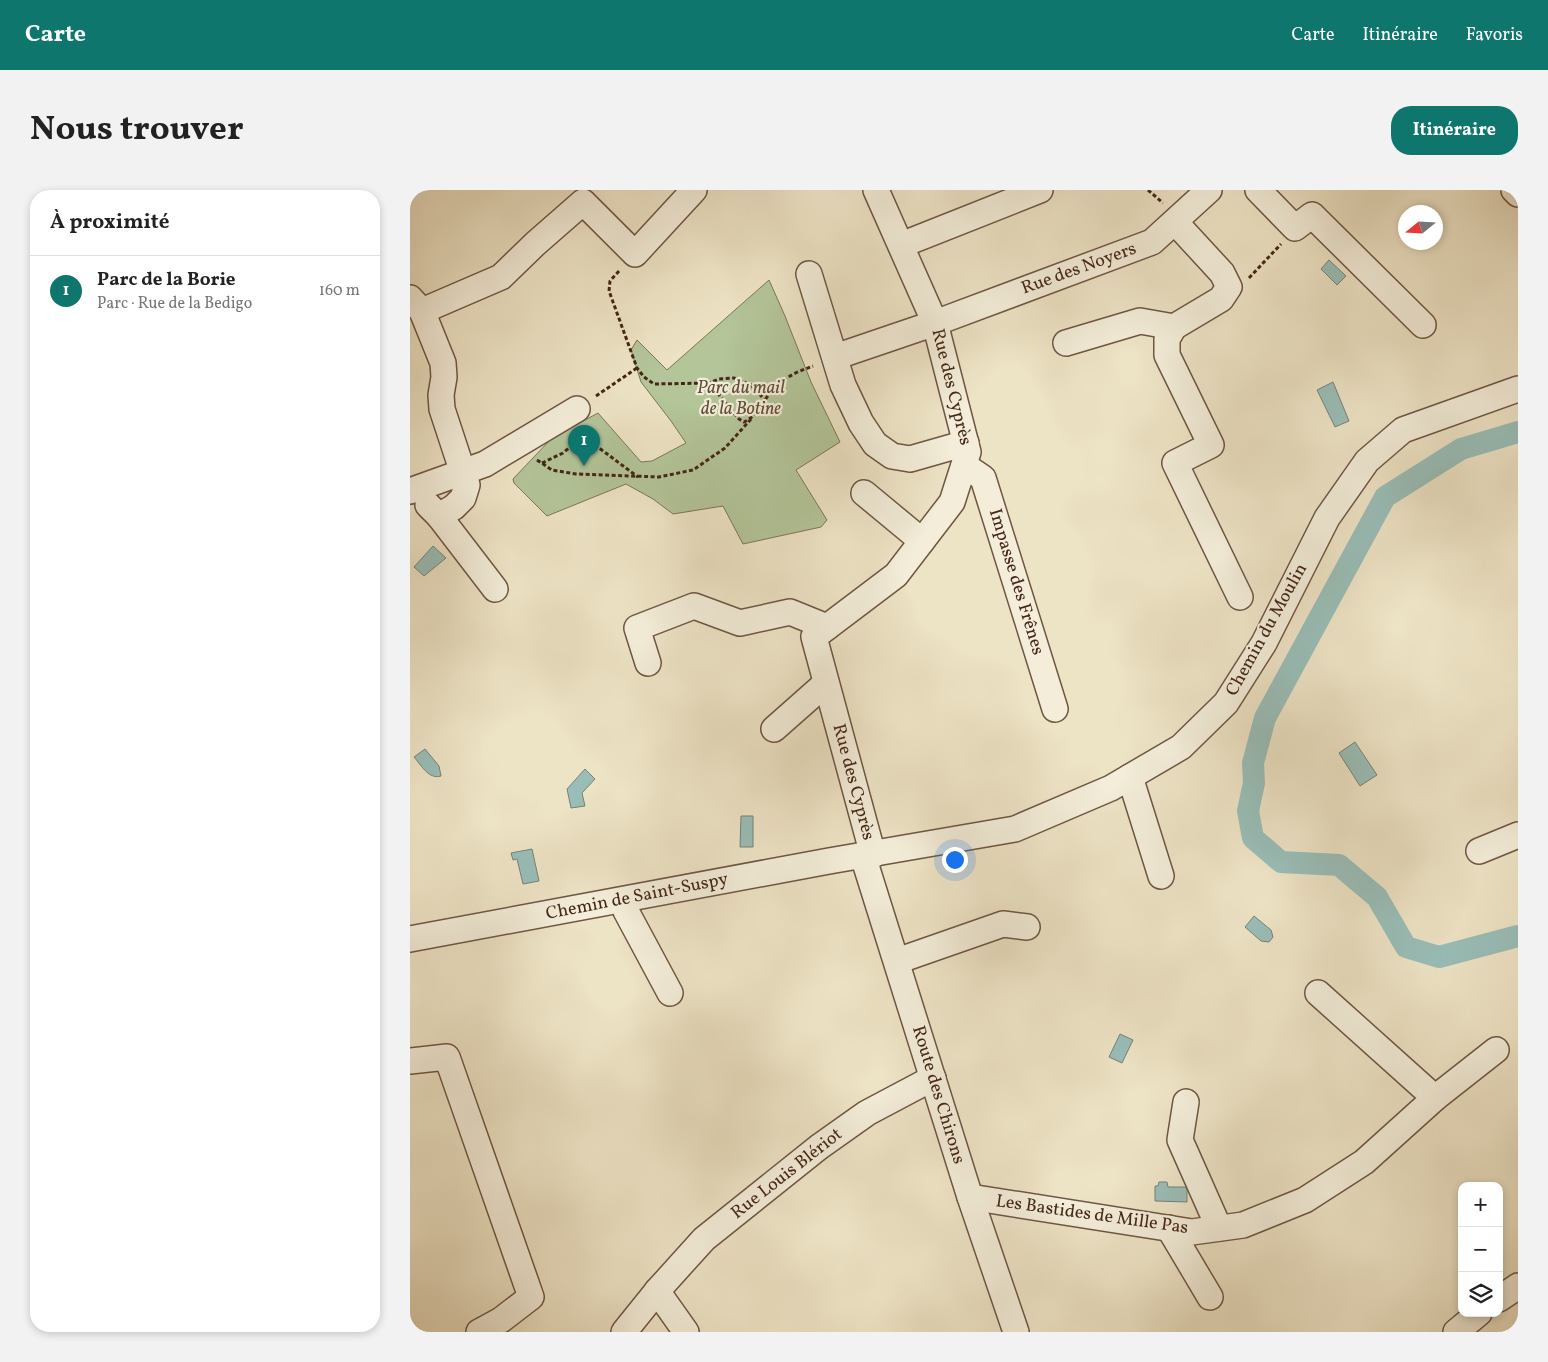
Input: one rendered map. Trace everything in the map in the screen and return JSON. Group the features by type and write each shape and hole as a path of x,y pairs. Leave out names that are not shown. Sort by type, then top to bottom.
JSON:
{"street":[{"path":"439,516 454,507 463,498 467,484 442,409 440,395 444,377 443,363 416,305 501,277 583,202 635,254 694,190"},
{"name":"Rue des Cyprès","path":"868,856 814,637 896,575 952,502 965,454 935,322 876,190"},
{"path":"901,245 1040,190"},
{"name":"Rue des Noyers","path":"834,357 1152,242 1209,190"},
{"path":"1258,190 1295,228 1312,216 1423,324"},
{"path":"1514,190 1518,194"},
{"path":"1175,222 1222,273 1229,287 1221,299 1174,326 1166,339 1167,355 1211,445 1175,464 1240,597"},
{"path":"810,274 843,385 861,423 875,444 892,456 910,459 965,454"},
{"path":"1066,343 1140,321 1174,326"},
{"name":"Chemin du Moulin","path":"868,856 1015,829 1111,788 1181,747 1226,703 1264,643 1327,518 1367,461 1403,430 1518,389"},
{"path":"495,589 439,516 412,490 485,464 515,448 569,414"},
{"name":"Impasse des Frênes","path":"965,454 983,478 1055,709"},
{"path":"864,492 922,540"},
{"path":"648,663 637,628 694,606 740,624 790,612 827,627"},
{"path":"774,729 826,683"},
{"path":"1130,777 1161,876"},
{"path":"1478,851 1518,835"},
{"name":"Chemin de Saint-Suspy","path":"410,939 830,861 868,856"},
{"name":"Route des Chirons","path":"868,856 897,961 933,1078 970,1197 1016,1332"},
{"path":"624,900 626,911 670,993"},
{"path":"897,961 1003,924 1027,926"},
{"path":"1318,993 1435,1098"},
{"name":"Les Bastides de Mille Pas","path":"970,1197 1192,1232 1243,1225 1305,1200 1364,1162 1435,1098 1496,1050"},
{"path":"410,1060 447,1057 531,1297 501,1320 479,1332"},
{"name":"Rue Louis Blériot","path":"624,1332 657,1291 704,1239 819,1147 867,1112 933,1078"},
{"path":"1186,1102 1180,1140 1219,1228"},
{"path":"1169,1228 1210,1297"},
{"path":"1503,1296 1518,1286"},
{"path":"657,1291 686,1332"},
{"path":"1456,1332 1474,1317"}],"path":[{"path":"1229,287 1239,285 1252,276 1295,228"},
{"path":"635,254 610,281 609,290 637,368 644,377 654,384 709,383 719,379 734,378 751,385 766,400"},
{"path":"515,448 552,470 576,474 659,477 693,470 725,448 752,418 775,387 791,375 834,357"},
{"path":"637,368 569,414 583,436 639,477"},
{"path":"709,383 739,419 744,422 752,418"},
{"path":"542,463 563,453 583,436"}],"green space":[{"name":"Parc du mail de la Botine","path":"769,280 811,382 840,442 796,470 827,520 821,527 743,544 723,506 673,514 653,499 626,484 547,516 514,483 513,479 552,438 598,413 641,462 652,461 686,443 641,382 631,350 637,340 667,370"}],"water":[{"path":"1329,260 1346,276 1337,285 1321,269"},
{"path":"1333,382 1349,421 1335,427 1317,390"},
{"path":"433,546 446,558 424,576 414,567"},
{"path":"1355,742 1377,775 1360,786 1339,753"},
{"path":"425,749 439,766 441,776 437,777 429,774 414,757"},
{"path":"585,769 595,779 582,793 585,806 571,808 567,789"},
{"path":"741,816 753,816 753,847 740,847"},
{"path":"532,849 539,881 523,884 517,859 513,860 511,853"},
{"path":"1254,916 1271,930 1273,937 1269,942 1261,941 1245,927"},
{"path":"1120,1034 1133,1040 1122,1063 1109,1057"},
{"path":"1159,1182 1167,1182 1168,1187 1187,1187 1187,1202 1155,1201 1155,1186 1158,1186"}],"waterway":[{"path":"1518,432 1461,449 1385,497 1265,718 1253,763 1254,783 1248,811 1253,838 1281,862 1339,865 1377,897 1406,947 1439,957 1518,936"}],"place":[{"name":"Parc de la Borie","path":"584,466"}]}
